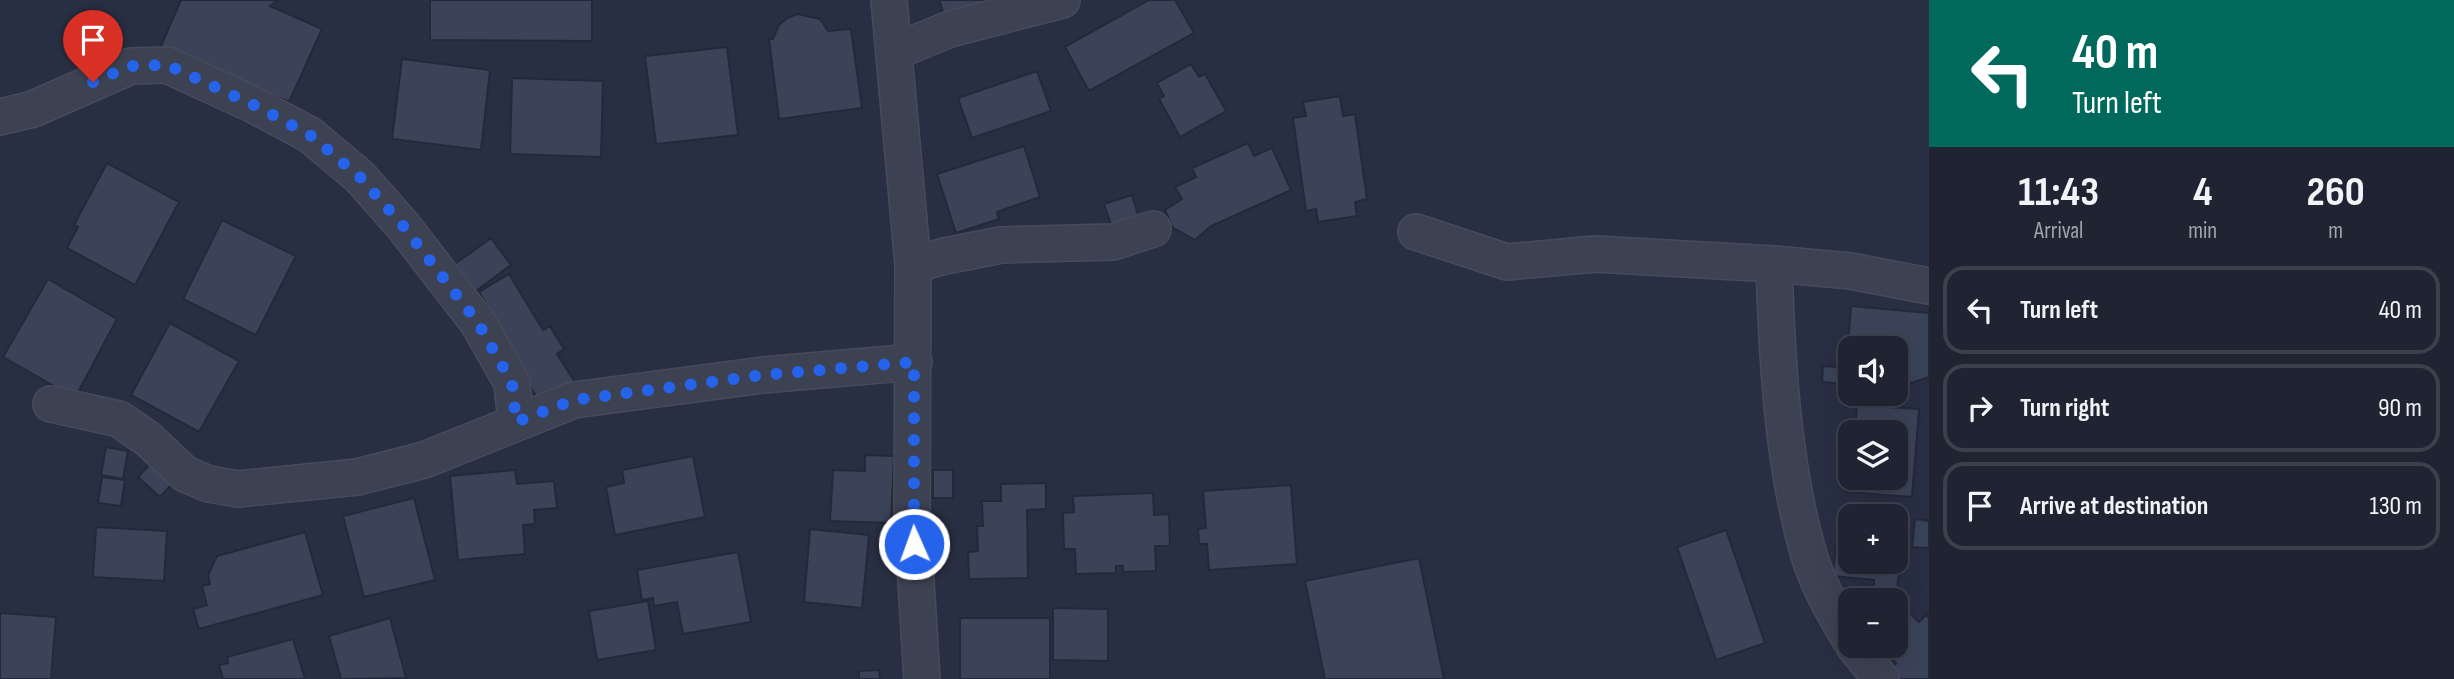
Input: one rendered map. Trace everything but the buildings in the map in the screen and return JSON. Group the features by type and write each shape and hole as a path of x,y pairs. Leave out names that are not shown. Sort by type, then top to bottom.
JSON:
{"street":[{"path":"889,0 913,265 912,518 922,679"},
{"path":"894,52 950,29 1062,0"},
{"path":"0,117 33,109 131,66 167,65 254,105 310,135 360,177 404,227 478,323 512,383 516,422"},
{"path":"913,265 1002,245 1113,242 1153,229"},
{"path":"1416,232 1507,262 1595,254 1774,264 1851,271 1929,286"},
{"path":"1774,264 1776,336 1796,500 1808,553 1826,599 1838,619"},
{"path":"51,404 119,419 148,439 185,474 209,484 238,489 357,477 424,460 574,400 763,375 914,362"},
{"path":"1864,658 1881,679"}],"route":[{"path":"93,82 131,66 167,65 254,105 310,135 360,177 404,227 478,323 512,383 516,422 574,400 763,375 914,362 914,544"}]}
